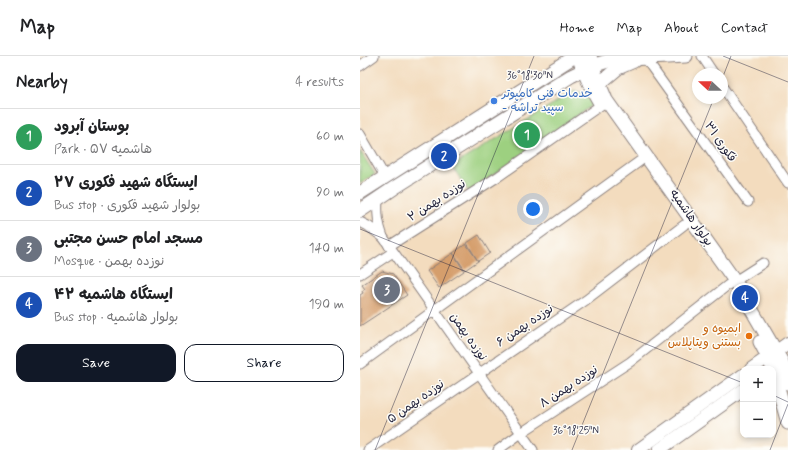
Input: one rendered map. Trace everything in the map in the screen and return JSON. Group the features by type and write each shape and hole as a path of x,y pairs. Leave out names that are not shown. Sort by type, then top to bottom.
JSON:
{"main road":[{"path":"360,193 575,56"},
{"name":"بولوار هاشمیه","path":"578,56 588,64 606,100 732,283 775,363 788,383"},
{"path":"360,211 588,64 611,60 686,56"},
{"path":"599,84 618,68 643,58"},
{"name":"بولوار هاشمیه","path":"588,64 590,87 601,105 684,225 732,283"},
{"name":"بولوار هاشمیه","path":"775,363 788,423"}],"street":[{"path":"360,66 374,56"},
{"path":"702,56 710,68"},
{"name":"فکوری ۳۱","path":"643,58 748,202"},
{"path":"728,95 788,183"},
{"name":"نوزده بهمن ۲","path":"360,274 391,249 601,105"},
{"path":"360,134 385,177"},
{"path":"360,364 640,161"},
{"path":"378,199 378,222 383,237"},
{"path":"360,222 383,237"},
{"name":"نوزده بهمن ۶","path":"479,373 586,300 684,225"},
{"name":"نوزده بهمن","path":"383,237 533,450"},
{"name":"نوزده بهمن ۸","path":"498,450 521,433 630,362 732,283 763,263"},
{"path":"763,366 775,363 788,343"},
{"name":"نوزده بهمن ۵","path":"368,450 479,373"},
{"path":"638,450 740,377"},
{"path":"658,450 740,392"}],"green space":[{"path":"574,91 587,93 595,103 469,192 452,166"},
{"path":"360,151 375,174 360,184"}],"building":[{"path":"479,235 490,253 478,261 467,243"},
{"path":"466,244 478,261 465,270 453,253"},
{"path":"453,253 464,271 439,288 427,271"},
{"path":"382,271 393,274 407,295 360,326 360,295 365,289 362,285"}],"place":[{"name":"خدمات فنی کامپوتر - سپید تراشه","path":"494,101"},
{"name":"بوستان آبرود","path":"527,135"},
{"name":"ایستگاه شهید فکوری ۲۷","path":"444,156"},
{"name":"مسجد امام حسن مجتبی","path":"387,290"},
{"name":"ایستگاه هاشمیه ۴۲","path":"745,298"},
{"name":"ابمیوه و بستنی ویتاپلاس","path":"749,336"}]}
